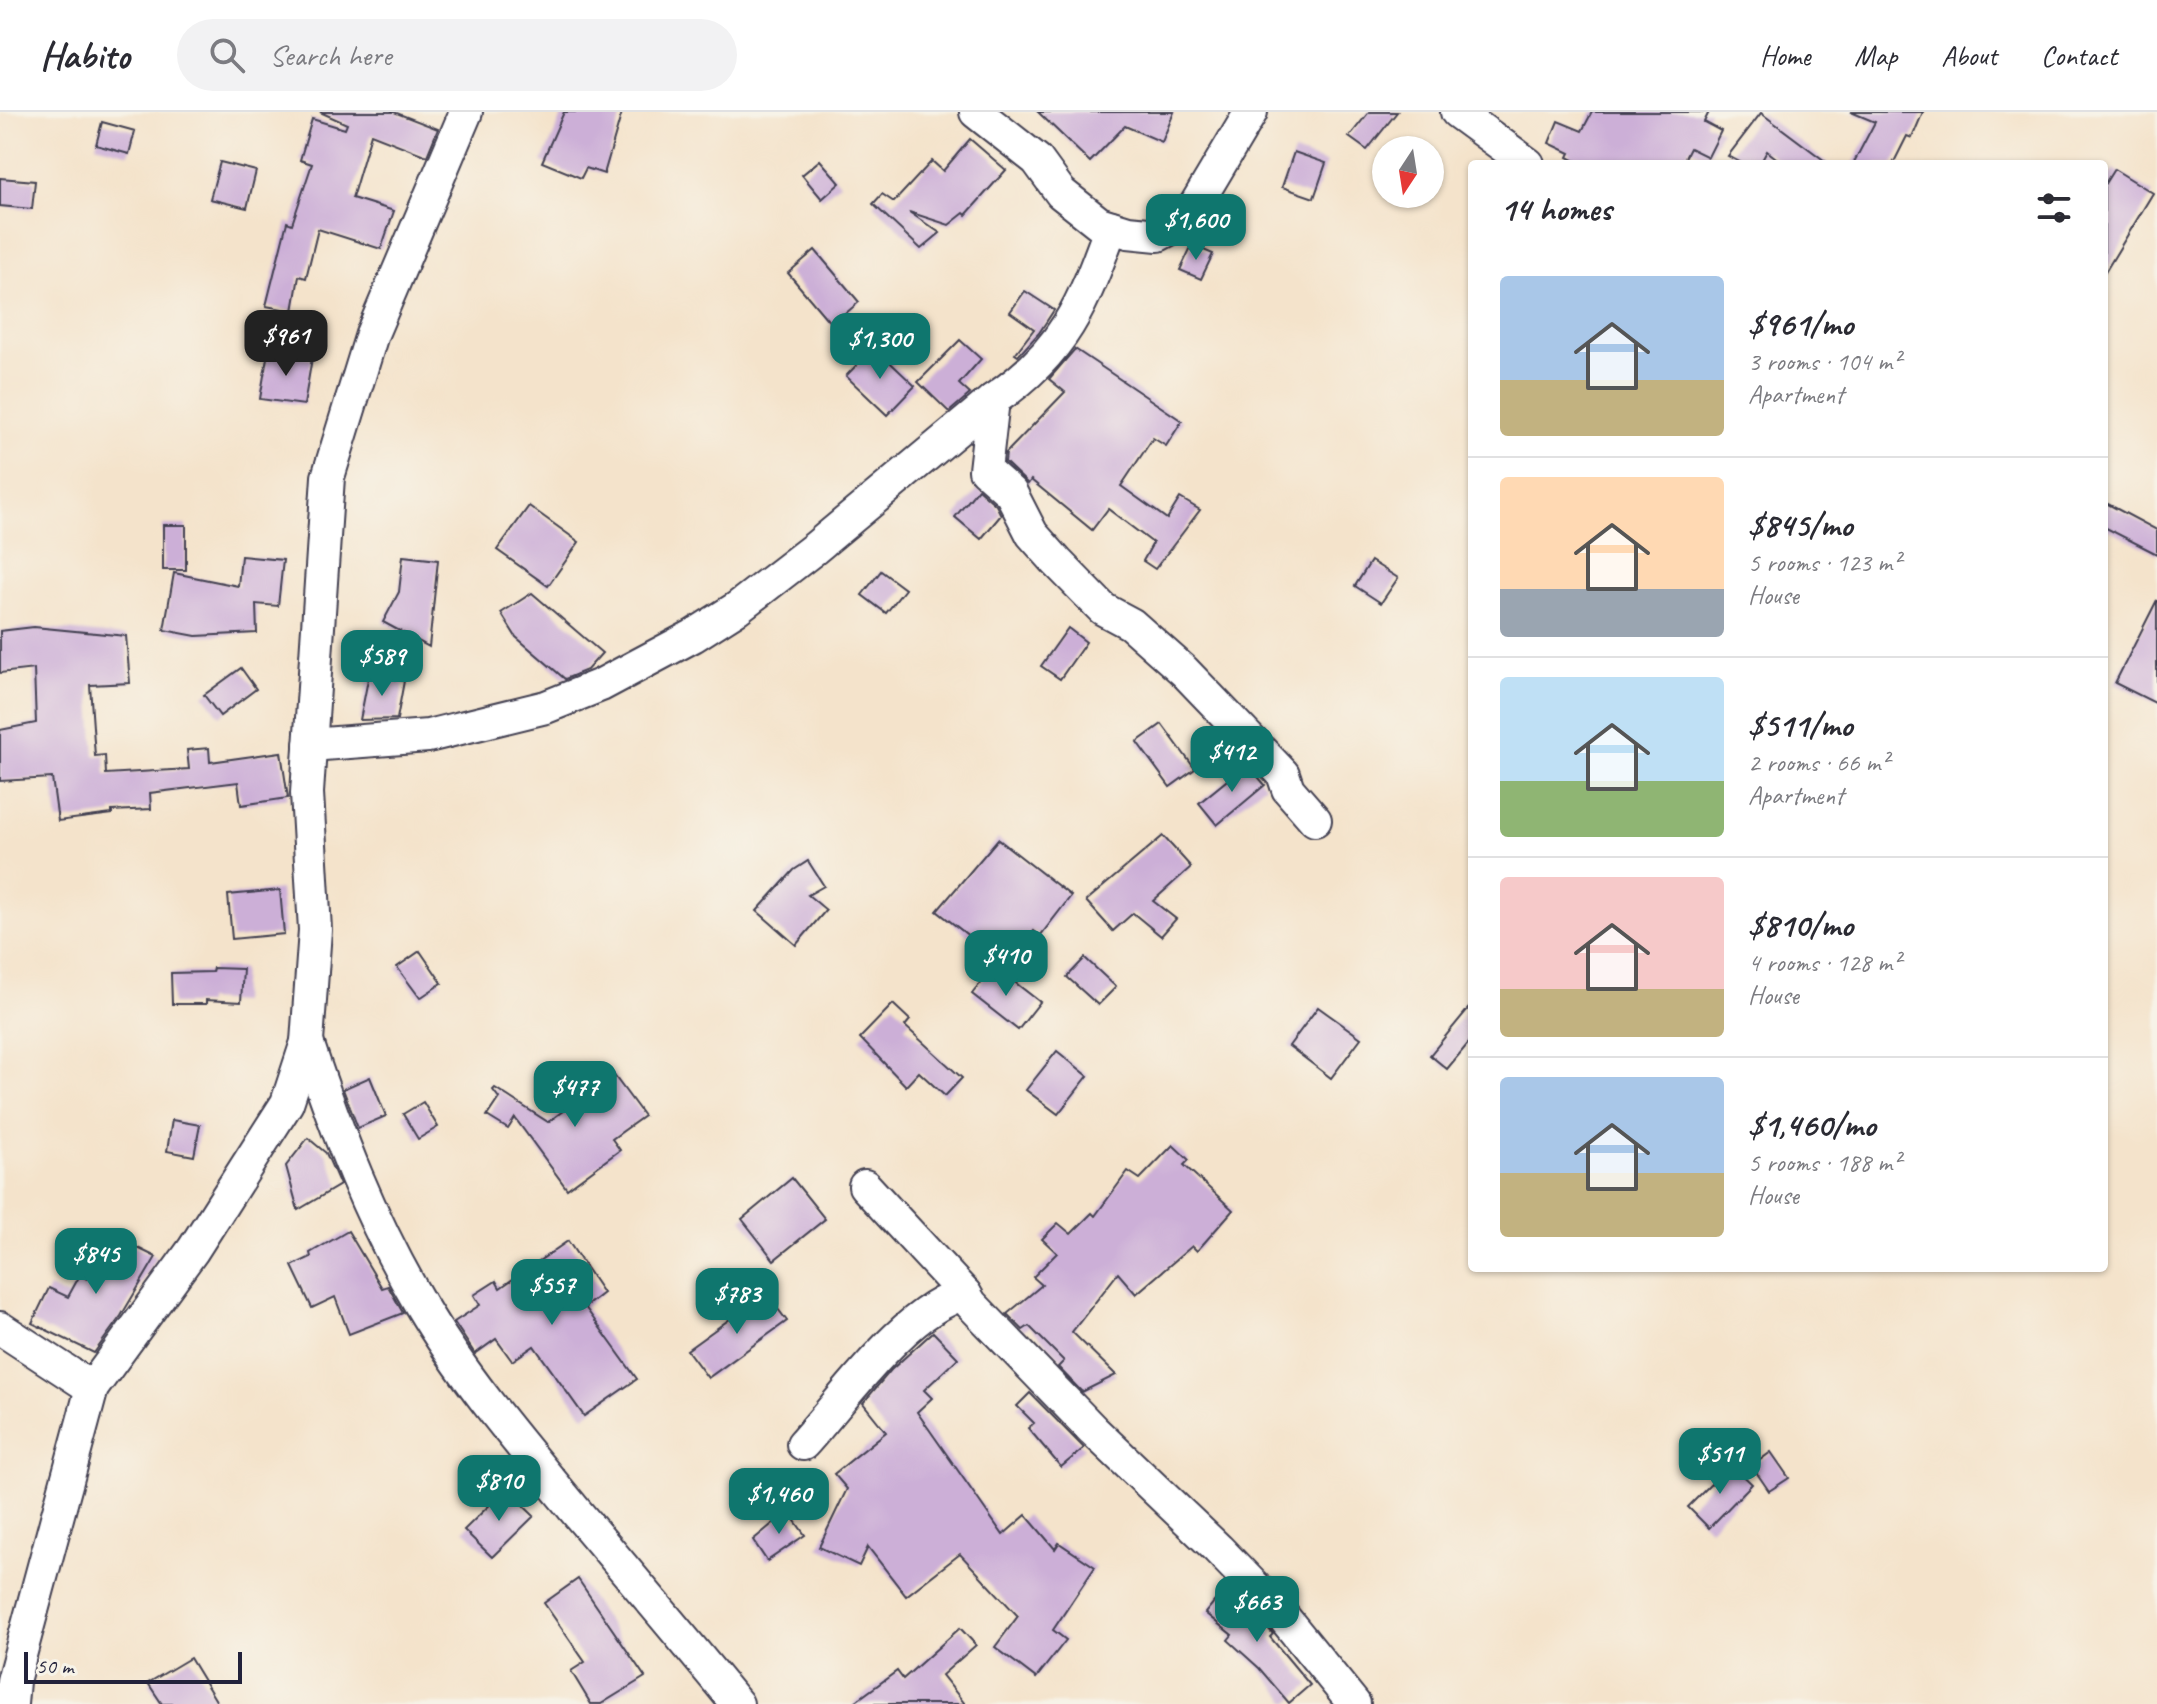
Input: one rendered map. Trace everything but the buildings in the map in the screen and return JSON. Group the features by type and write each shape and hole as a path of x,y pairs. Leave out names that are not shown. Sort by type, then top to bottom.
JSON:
{"street":[{"path":"11,1704 13,1681 92,1388 193,1250 287,1103 307,1042 315,930 307,793 328,477 372,334 466,112"},
{"path":"976,112 1037,160 1061,193 1099,223 1128,232 1158,235 1175,226 1195,206 1251,112"},
{"path":"1457,112 1523,160"},
{"path":"310,745 428,736 546,707 601,685 693,636 737,608 876,499 993,400 1020,382 1061,338 1089,287 1111,227"},
{"path":"993,400 985,470 1011,493 1032,534 1103,609 1131,624 1184,671 1283,774 1288,789 1315,820"},
{"path":"307,1042 337,1133 384,1239 421,1306 462,1370 737,1704"},
{"path":"865,1186 971,1304 1093,1430 1281,1614 1354,1704"},
{"path":"803,1444 896,1339 925,1313 950,1298 965,1294"},
{"path":"0,1328 92,1388"}]}
